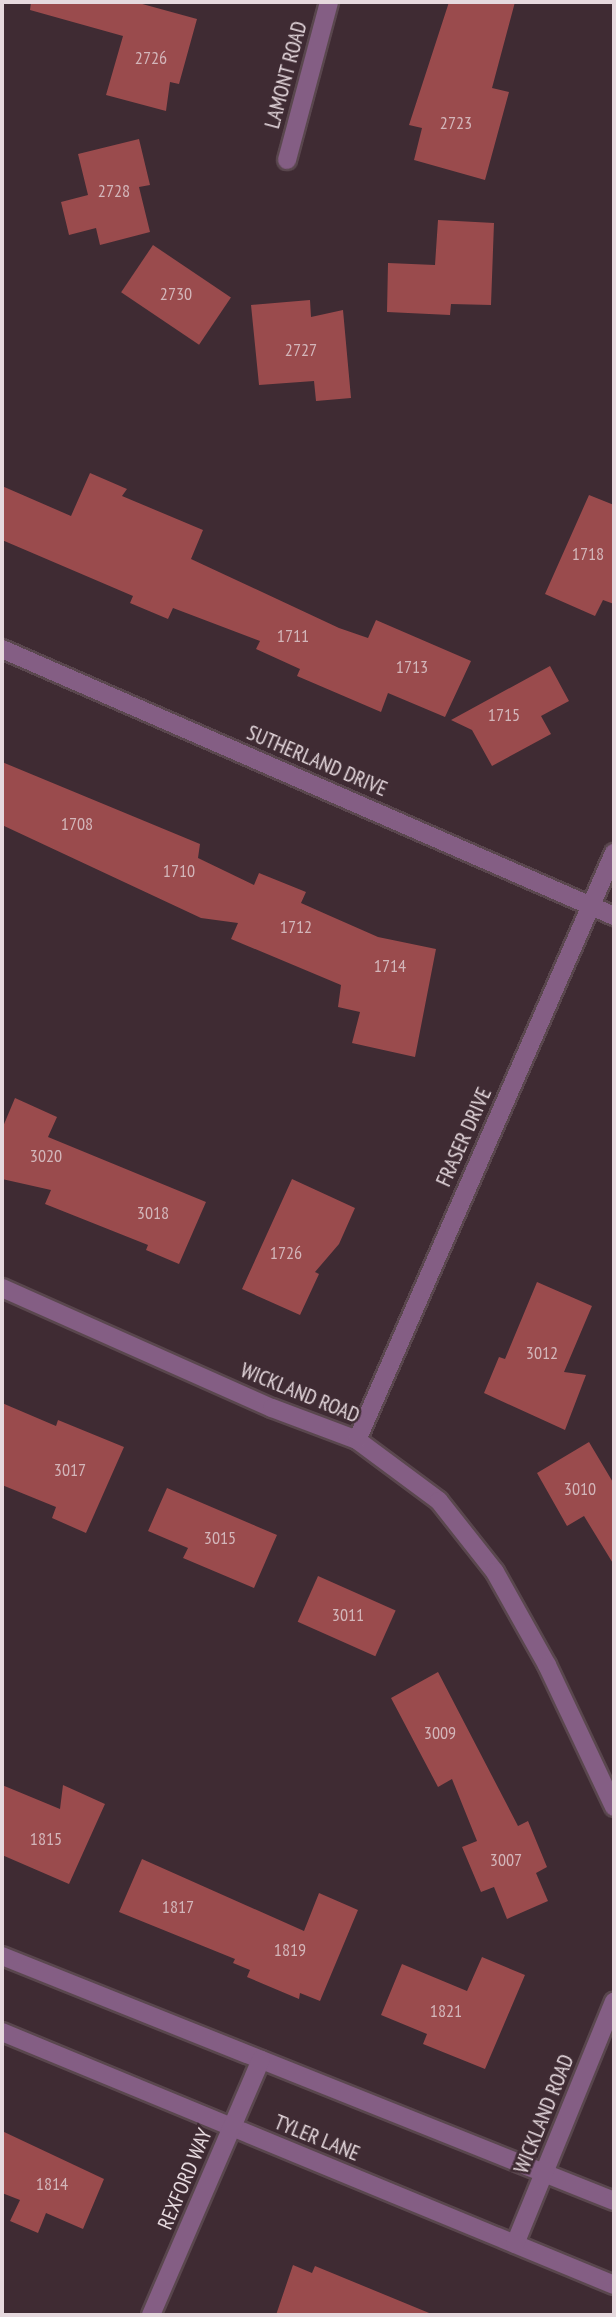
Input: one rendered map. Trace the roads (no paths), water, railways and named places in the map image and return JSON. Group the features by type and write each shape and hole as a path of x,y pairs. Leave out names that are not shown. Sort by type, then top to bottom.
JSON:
{"street":[{"name":"LAMONT ROAD","path":"288,160 329,2"},
{"name":"SUTHERLAND DRIVE","path":"2,649 592,904 614,916"},
{"name":"FRASER DRIVE","path":"357,1440 614,853"},
{"name":"WICKLAND ROAD","path":"2,1288 272,1408 357,1440 439,1502 495,1572 547,1665 614,1807"},
{"path":"2,1956 614,2201"},
{"name":"WICKLAND ROAD","path":"515,2244 614,2001"},
{"name":"TYLER LANE","path":"2,2032 614,2285"},
{"name":"REXFORD WAY","path":"151,2315 261,2060"}]}
